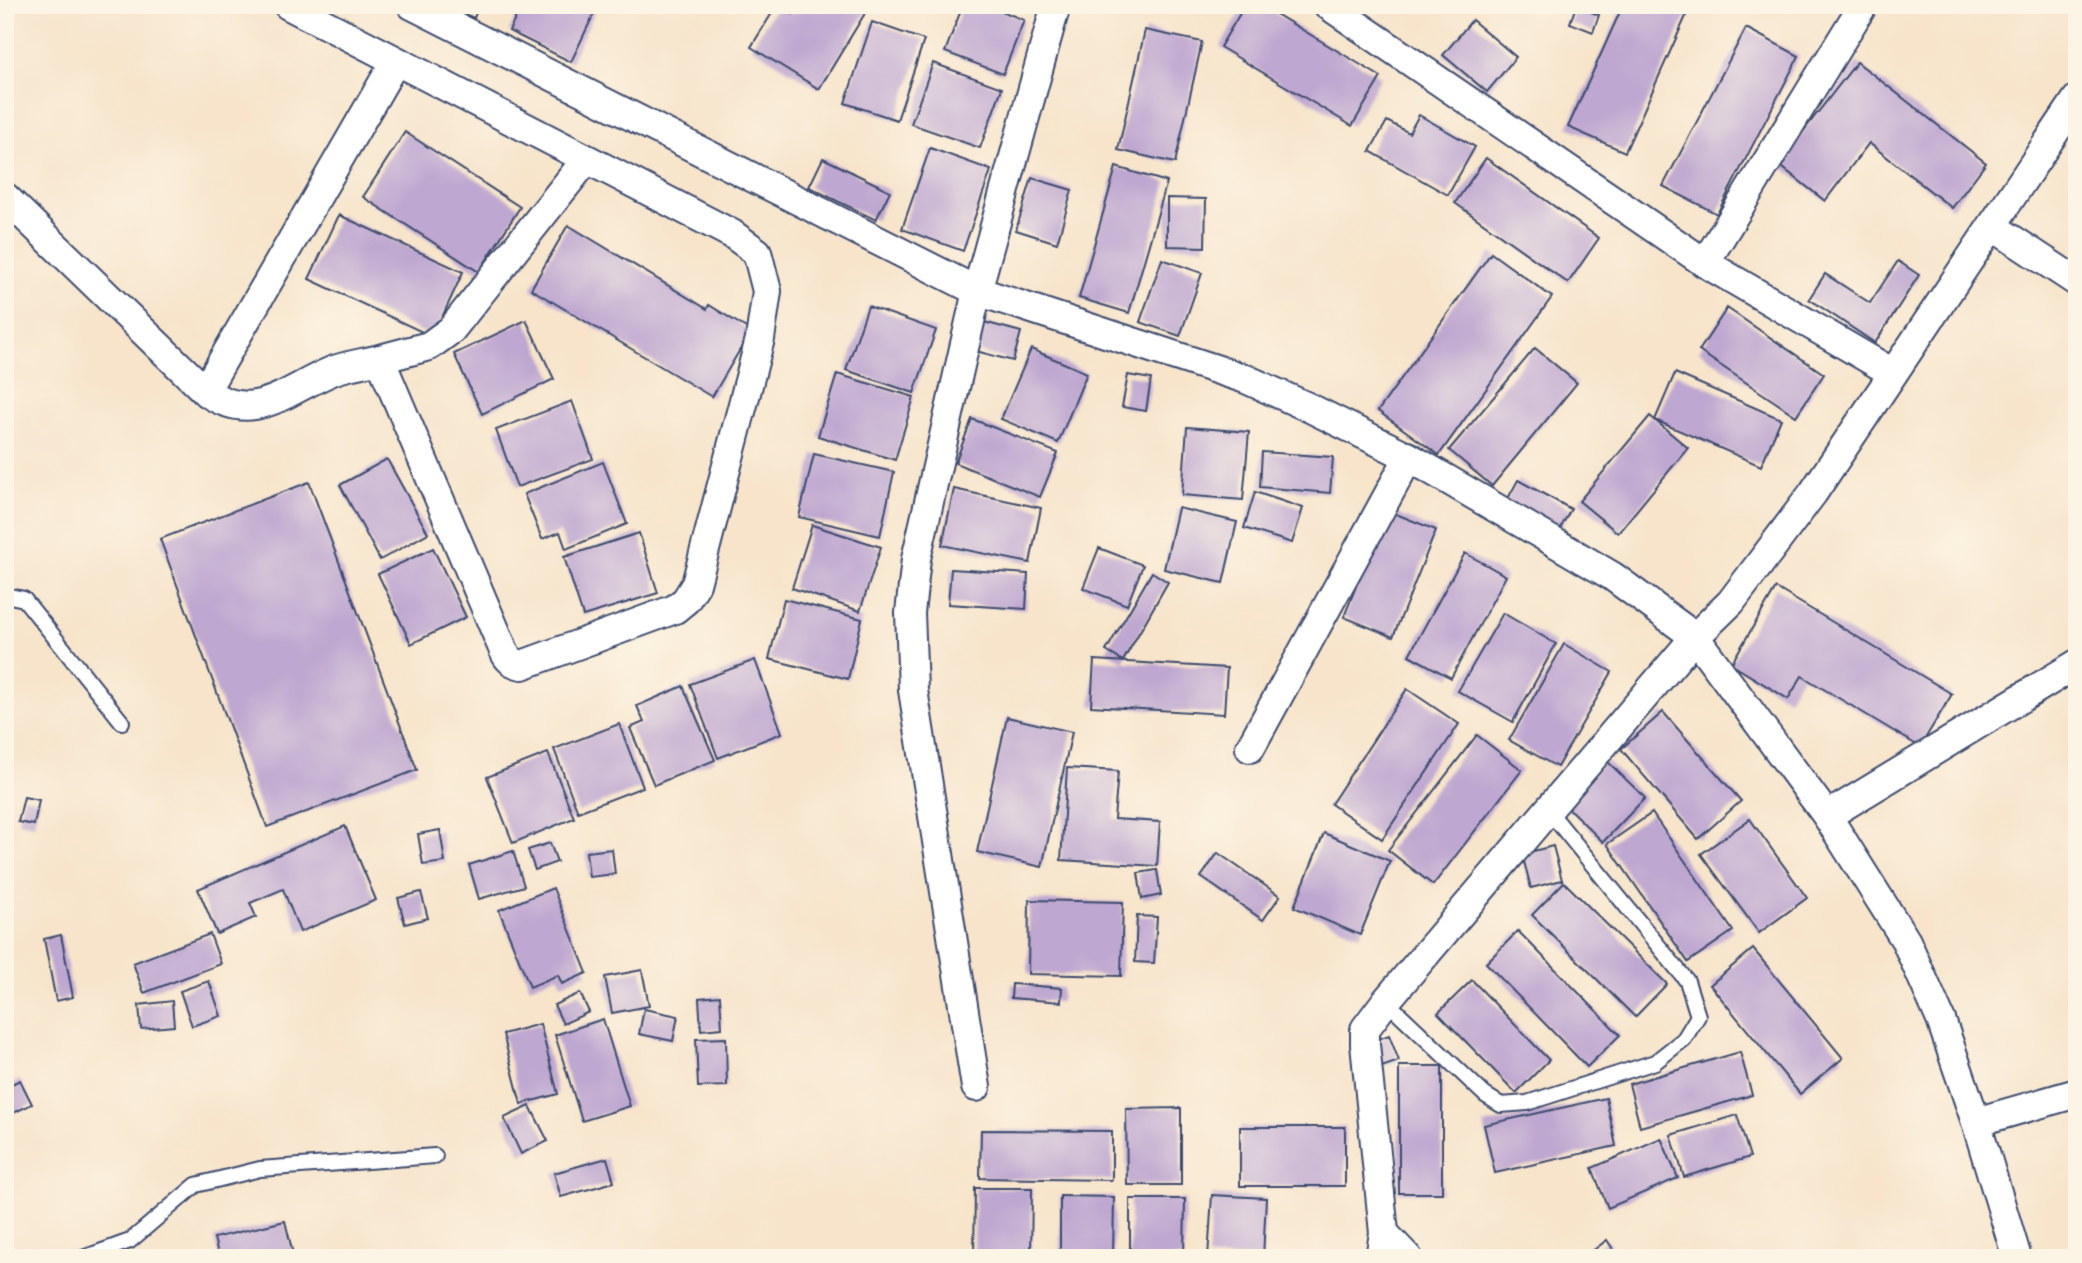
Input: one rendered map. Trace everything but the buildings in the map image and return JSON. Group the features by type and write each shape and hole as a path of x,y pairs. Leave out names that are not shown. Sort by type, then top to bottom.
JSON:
{"street":[{"path":"288,5 732,234 757,252 766,291 760,339 696,584 687,600 675,609 523,665 514,663 507,657 380,359"},
{"path":"412,5 976,291 1246,379 1409,457 1612,576 1695,637 1827,816 1906,941 1941,1020 1976,1122 2017,1258"},
{"path":"976,1087 913,690 910,613 916,559 976,291 1056,5"},
{"path":"1328,5 1704,263 1893,373"},
{"path":"1704,263 1863,5"},
{"path":"205,391 395,62"},
{"path":"1408,1258 1382,1246 1365,1029 1695,637 1731,602 1776,544 2077,99"},
{"path":"5,197 205,391 219,401 239,407 258,407 335,369 429,346 451,330 586,160"},
{"path":"1992,226 2077,282"},
{"path":"1250,748 1409,457"},
{"path":"1827,816 2077,664"},
{"path":"1976,1122 2077,1093"}],"lane":[{"path":"5,595 24,599 122,722"},
{"path":"1386,1001 1485,1095 1501,1105 1527,1103 1655,1062 1684,1039 1698,1016 1687,981 1548,810"},
{"path":"83,1258 130,1241 196,1185 260,1169 435,1156"}]}
